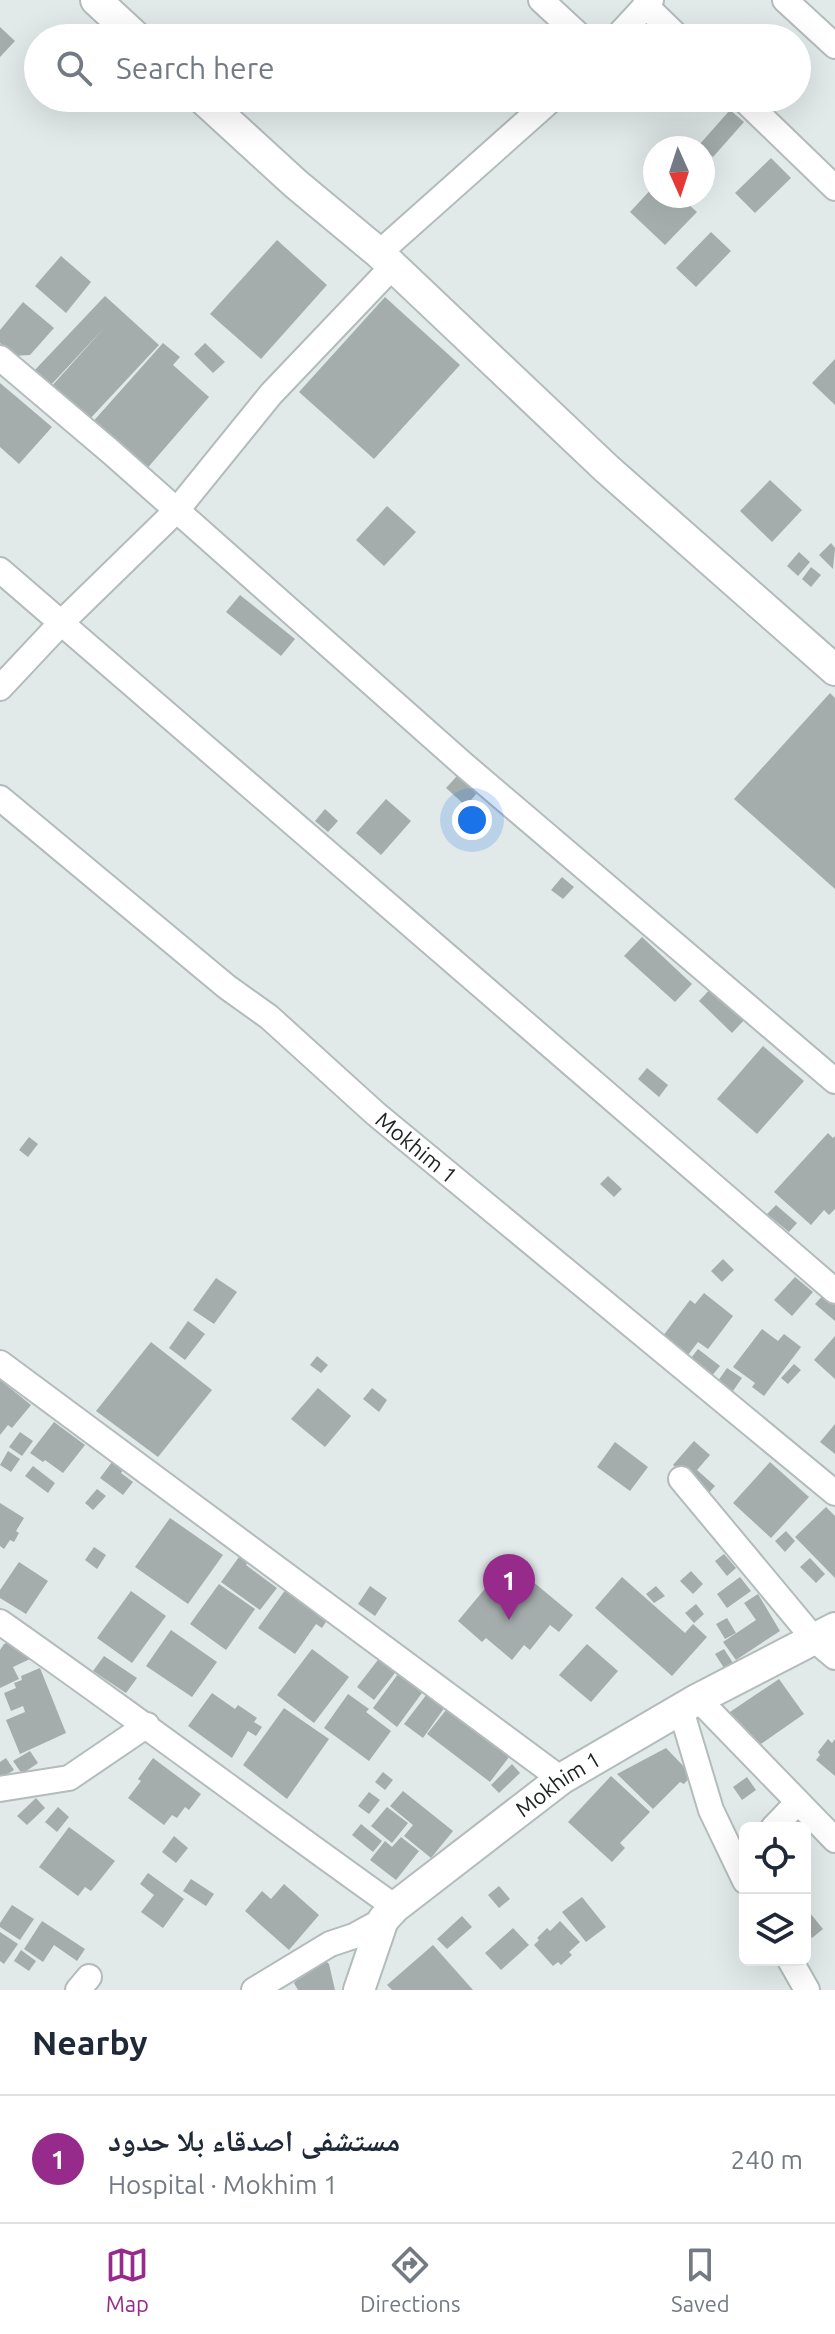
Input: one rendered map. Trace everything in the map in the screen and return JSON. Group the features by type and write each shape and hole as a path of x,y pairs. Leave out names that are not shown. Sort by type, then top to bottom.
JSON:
{"street":[{"path":"96,0 122,24"},
{"path":"541,0 567,24"},
{"path":"785,0 835,46"},
{"path":"628,24 648,2 667,24"},
{"path":"217,112 386,260 607,469 835,670"},
{"path":"0,688 61,623 177,510 386,260 539,112"},
{"path":"756,112 835,188"},
{"path":"0,358 177,510 463,764 835,1081"},
{"path":"0,570 835,1291"},
{"name":"Mokhim 1","path":"0,798 227,987 269,1017 376,1114 835,1493"},
{"path":"0,1363 561,1779"},
{"name":"Mokhim 1","path":"389,1913 561,1779 690,1705 828,1642 681,1479"},
{"path":"0,1622 147,1725 389,1913"},
{"path":"690,1705 835,1840"},
{"path":"690,1705 711,1810 739,1861"},
{"path":"0,1789 69,1778 147,1725"},
{"path":"779,1822 797,1803"},
{"path":"254,1990 330,1944 354,1936 389,1913"},
{"path":"359,1990 389,1913"},
{"path":"793,1966 807,1990"}],"building":[{"path":"0,27 15,41 0,57"},
{"path":"728,112 744,122 715,155 715,136 707,136"},
{"path":"771,158 791,178 755,213 735,193"},
{"path":"643,198 643,208 692,208 697,212 665,245 630,212"},
{"path":"711,232 731,251 696,287 676,268"},
{"path":"277,240 327,285 261,359 210,314"},
{"path":"61,256 91,282 66,313 35,286"},
{"path":"105,296 159,345 87,422 50,388 104,328 49,387 33,372"},
{"path":"385,297 460,365 374,459 299,392"},
{"path":"23,302 54,328 30,355 13,356 0,343 0,330"},
{"path":"163,343 180,357 173,365 209,397 144,472 90,425"},
{"path":"205,343 225,362 213,373 194,354"},
{"path":"835,359 835,405 812,383"},
{"path":"0,383 52,427 19,464 0,447"},
{"path":"770,480 802,510 772,542 740,511"},
{"path":"387,506 416,532 384,566 356,540"},
{"path":"831,543 835,548 833,569 819,555"},
{"path":"799,552 810,562 798,576 787,566"},
{"path":"811,567 821,575 811,587 802,579"},
{"path":"240,595 295,639 281,656 226,612"},
{"path":"830,693 835,698 835,889 734,799"},
{"path":"457,776 477,793 466,806 446,788"},
{"path":"386,799 411,821 381,855 356,833"},
{"path":"325,809 338,821 328,832 315,821"},
{"path":"562,877 574,887 563,899 551,890"},
{"path":"642,937 692,984 675,1002 624,956"},
{"path":"713,986 747,1017 732,1033 699,1001"},
{"path":"763,1046 804,1081 757,1134 717,1099"},
{"path":"647,1068 668,1085 659,1097 638,1079"},
{"path":"828,1133 833,1138 835,1136 835,1209 829,1215 824,1210 811,1225 774,1192"},
{"path":"29,1137 38,1144 28,1157 19,1150"},
{"path":"608,1176 622,1189 614,1197 600,1184"},
{"path":"776,1205 797,1223 789,1232 767,1214"},
{"path":"723,1259 734,1270 722,1282 711,1271"},
{"path":"795,1277 813,1292 792,1316 774,1300"},
{"path":"216,1278 237,1292 214,1324 193,1310"},
{"path":"826,1292 835,1299 835,1321 815,1304"},
{"path":"704,1293 733,1316 708,1349 698,1342 685,1359 660,1340 690,1300 695,1304"},
{"path":"188,1321 205,1334 185,1360 169,1348"},
{"path":"762,1329 778,1341 784,1334 801,1347 764,1396 752,1387 755,1383 733,1367"},
{"path":"835,1336 835,1379 814,1360"},
{"path":"151,1342 212,1390 158,1457 96,1411"},
{"path":"698,1349 720,1366 710,1378 688,1362"},
{"path":"317,1356 328,1365 321,1373 310,1365"},
{"path":"794,1364 801,1370 788,1384 781,1378"},
{"path":"727,1368 742,1378 733,1391 718,1381"},
{"path":"0,1380 31,1405 12,1428 8,1425 0,1435"},
{"path":"318,1388 351,1416 325,1447 291,1419"},
{"path":"372,1388 387,1400 379,1412 363,1399"},
{"path":"54,1422 85,1445 63,1473 30,1453"},
{"path":"835,1424 835,1454 820,1442"},
{"path":"20,1432 33,1441 22,1456 9,1447"},
{"path":"694,1441 710,1455 697,1470 715,1486 708,1494 673,1465"},
{"path":"615,1442 648,1467 630,1491 597,1467"},
{"path":"8,1451 20,1459 11,1472 0,1465"},
{"path":"112,1462 133,1482 123,1495 100,1478"},
{"path":"770,1462 809,1497 771,1538 733,1503"},
{"path":"33,1466 55,1483 48,1493 25,1476"},
{"path":"97,1489 106,1496 93,1510 85,1503"},
{"path":"0,1503 24,1518 14,1542 10,1540 4,1549 0,1546"},
{"path":"826,1507 835,1516 835,1578 795,1537"},
{"path":"170,1518 223,1555 188,1604 135,1567"},
{"path":"786,1531 795,1541 785,1552 775,1541"},
{"path":"94,1547 106,1555 97,1569 85,1560"},
{"path":"724,1554 736,1568 727,1576 715,1561"},
{"path":"239,1557 277,1588 260,1610 221,1582"},
{"path":"810,1558 825,1574 816,1583 800,1567"},
{"path":"508,1561 573,1615 559,1632 550,1625 530,1650 524,1645 512,1660 486,1638 482,1642 458,1621"},
{"path":"19,1562 48,1581 26,1614 0,1598 0,1590"},
{"path":"691,1571 703,1584 693,1594 680,1581"},
{"path":"622,1577 685,1633 693,1624 707,1637 672,1676 595,1608"},
{"path":"740,1577 751,1591 727,1608 717,1594"},
{"path":"219,1584 255,1609 226,1650 190,1624"},
{"path":"370,1586 387,1598 375,1616 358,1604"},
{"path":"656,1586 665,1596 654,1603 646,1594"},
{"path":"286,1589 328,1619 322,1628 316,1624 295,1654 258,1628"},
{"path":"131,1591 166,1616 132,1663 97,1638"},
{"path":"758,1594 780,1631 736,1660 723,1642 756,1620 744,1603"},
{"path":"696,1604 704,1614 694,1623 685,1613"},
{"path":"727,1618 736,1633 725,1639 716,1624"},
{"path":"171,1630 217,1662 192,1697 146,1666"},
{"path":"17,1638 30,1659 13,1667 19,1679 0,1688 0,1650 4,1644"},
{"path":"587,1644 618,1671 591,1702 559,1675"},
{"path":"312,1649 349,1677 314,1723 277,1695"},
{"path":"724,1649 733,1663 724,1668 715,1654"},
{"path":"104,1656 137,1678 126,1693 93,1671"},
{"path":"381,1656 398,1669 374,1700 357,1687"},
{"path":"40,1668 66,1733 20,1754 6,1720 25,1712 23,1706 11,1711 4,1693 16,1688 14,1683 22,1680 21,1676"},
{"path":"398,1674 422,1693 397,1727 373,1708"},
{"path":"779,1679 804,1714 758,1746 741,1723 735,1727 727,1714"},
{"path":"212,1693 235,1709 238,1705 257,1718 254,1722 262,1727 256,1736 248,1731 232,1758 188,1726"},
{"path":"348,1694 391,1731 369,1761 324,1728"},
{"path":"427,1694 445,1707 423,1738 404,1724"},
{"path":"284,1708 329,1739 287,1799 243,1765"},
{"path":"446,1710 509,1757 490,1782 427,1734"},
{"path":"828,1739 832,1743 835,1739 835,1776 816,1760"},
{"path":"666,1748 692,1775 684,1784 680,1782 653,1809 617,1774"},
{"path":"30,1751 38,1763 22,1774 13,1761"},
{"path":"6,1758 14,1770 0,1779 0,1762"},
{"path":"153,1758 201,1794 189,1810 185,1807 177,1818 172,1815 164,1825 128,1798"},
{"path":"512,1764 520,1773 499,1793 491,1785"},
{"path":"383,1772 393,1780 385,1790 375,1782"},
{"path":"611,1776 650,1812 620,1843 625,1848 612,1862 568,1822"},
{"path":"747,1777 756,1790 742,1800 733,1787"},
{"path":"403,1791 453,1831 431,1858 404,1836 413,1825 390,1806"},
{"path":"369,1792 380,1800 369,1814 358,1806"},
{"path":"36,1798 45,1808 27,1825 17,1816"},
{"path":"58,1807 69,1817 57,1832 45,1822"},
{"path":"387,1807 408,1823 392,1843 371,1826"},
{"path":"361,1824 382,1841 373,1852 352,1835"},
{"path":"69,1827 115,1861 91,1891 85,1887 78,1896 39,1867"},
{"path":"174,1836 188,1848 176,1863 162,1852"},
{"path":"401,1837 419,1851 396,1880 370,1860 385,1841 392,1847"},
{"path":"148,1873 184,1899 163,1928 141,1912 154,1895 140,1884"},
{"path":"191,1879 214,1894 206,1906 183,1891"},
{"path":"284,1884 319,1915 289,1950 245,1911 262,1891 271,1899"},
{"path":"499,1886 510,1899 499,1908 488,1895"},
{"path":"582,1897 606,1927 586,1942 562,1912"},
{"path":"12,1905 34,1919 20,1940 0,1927"},
{"path":"811,1914 823,1929 811,1937"},
{"path":"462,1916 472,1927 447,1949 437,1939"},
{"path":"42,1921 85,1949 77,1961 54,1945 43,1962 24,1949"},
{"path":"560,1921 580,1942 561,1965 558,1962 553,1966 534,1945 547,1928 550,1931"},
{"path":"513,1928 529,1945 501,1970 485,1953"},
{"path":"0,1932 18,1944 4,1964 0,1961"},
{"path":"433,1945 473,1990 392,1990 387,1985"},
{"path":"21,1950 36,1961 29,1971 14,1961"},
{"path":"319,1955 329,1964 335,1990 298,1990 294,1983"}],"place":[{"name":"مستشفى اصدقاء بلا حدود","path":"509,1620"}]}
